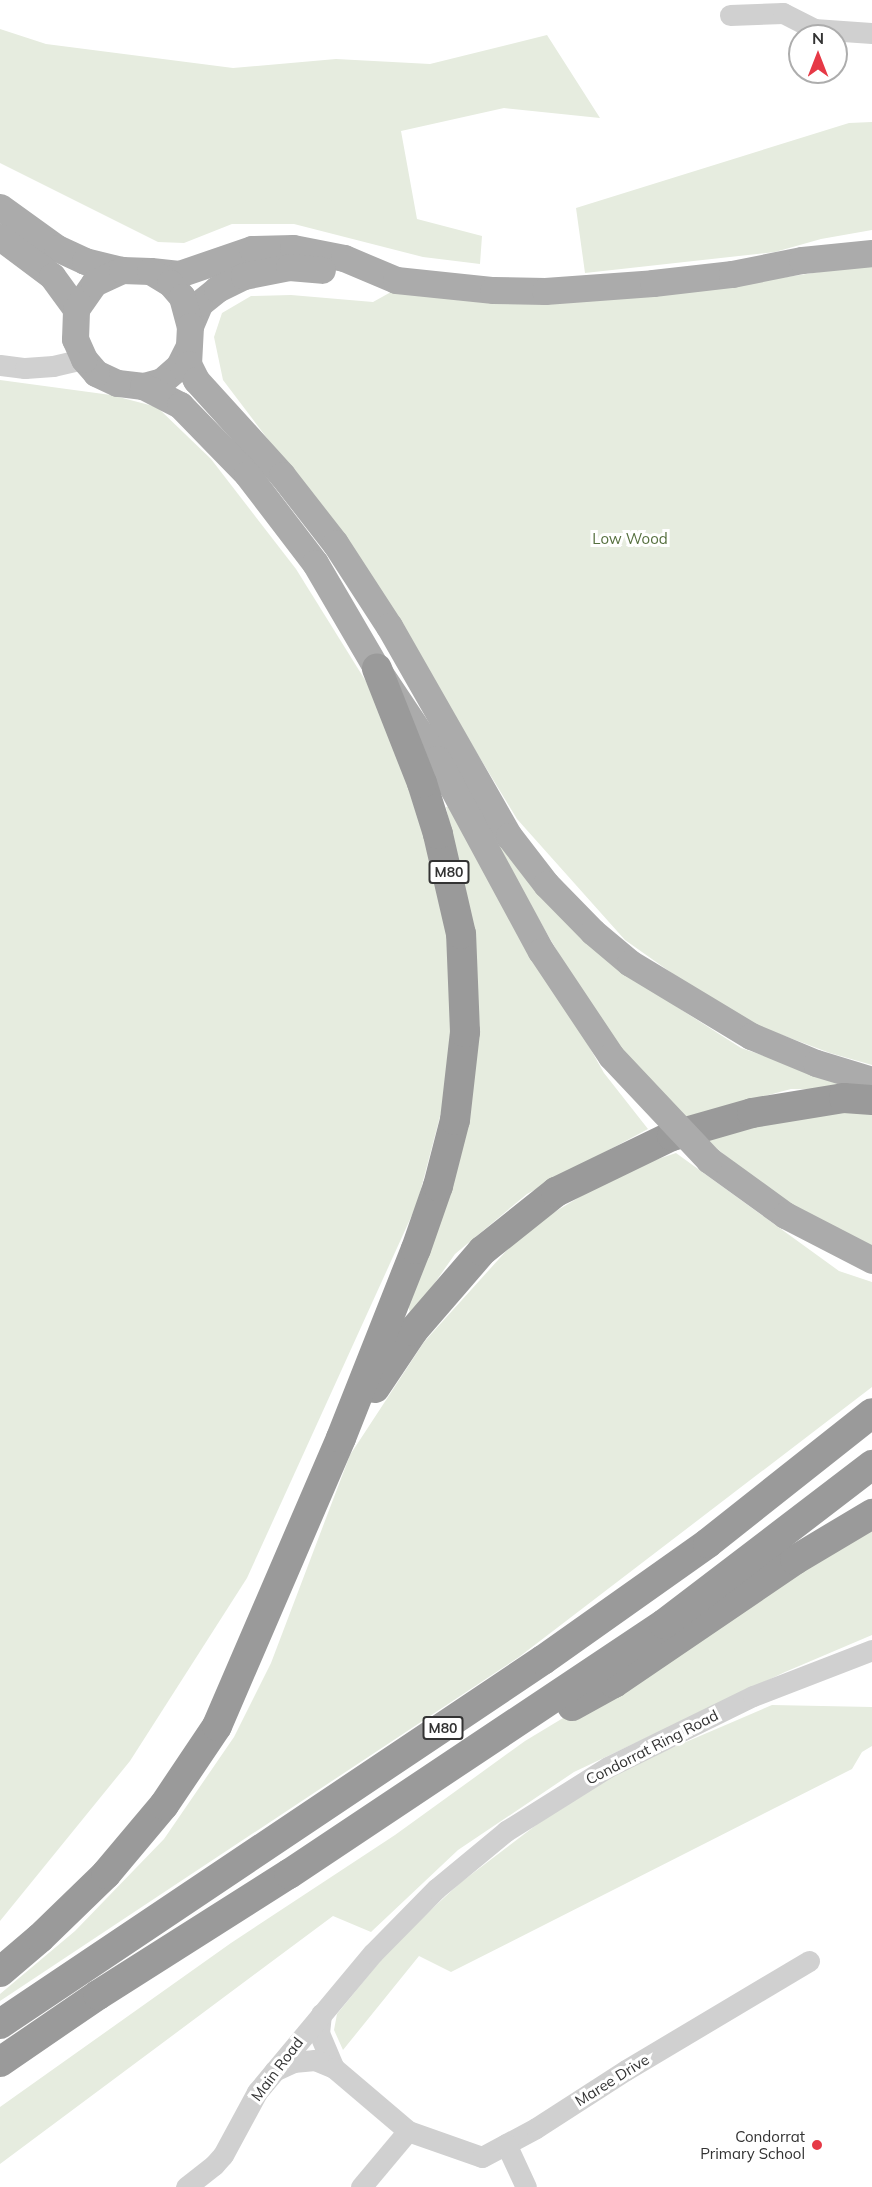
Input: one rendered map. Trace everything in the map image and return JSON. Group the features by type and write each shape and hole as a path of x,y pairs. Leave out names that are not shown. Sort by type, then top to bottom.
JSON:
{"highway":[{"name":"M80","path":"0,1972 40,1938 106,1874 164,1805 217,1726 341,1438 416,1249 438,1186 455,1120 465,1032 461,934 450,875 422,783 377,669"},
{"name":"M80","path":"341,1438 413,1331 482,1251 556,1192 672,1136 752,1113 844,1098 872,1100"},
{"name":"M80","path":"0,2024 543,1660 708,1543 872,1413"},
{"name":"M80","path":"0,2062 98,1995 288,1874 664,1624 872,1466"},
{"name":"M80","path":"398,1800 614,1683 795,1560 872,1514"}],"main road":[{"path":"0,207 57,248 85,261 122,270 179,274 252,249 293,248 344,258 396,280 545,291 653,283 732,274 802,260 872,253"},
{"path":"0,237 52,276 76,309"},
{"path":"143,387 162,381 178,366 200,303 217,289 244,276 289,267 380,274"},
{"path":"122,270 94,283 76,309 75,339 84,359 96,373 117,383 143,387 180,405 247,474 315,564 377,669 437,759 542,951 611,1056 709,1160 786,1215 872,1260"},
{"path":"150,271 170,283 182,297 189,337 188,364 196,380 282,475 364,585 420,679 486,800 523,856 570,909 624,959 751,1036 816,1063 872,1080"}],"street":[{"path":"730,15 765,6 814,29 872,33"},
{"path":"0,365 25,368 53,366 84,359"},
{"name":"Condorrat Ring Road","path":"373,1953 436,1889 507,1831 608,1767 753,1696 872,1650"},
{"name":"Main Road","path":"186,2187 223,2155 254,2098 272,2073 373,1953"},
{"name":"Maree Drive","path":"272,2073 293,2062 315,2061 334,2068 408,2131 482,2157 809,1961"},
{"path":"321,2014 319,2033 334,2068"},
{"path":"361,2187 408,2131"},
{"path":"506,2144 526,2187"}],"green space":[{"path":"0,29 46,44 233,68 336,59 430,64 547,35 600,118 504,108 401,131 417,219 482,236 480,264 423,257 294,224 232,224 184,243 158,242 0,163"},
{"path":"872,122 872,230 821,239 775,252 585,273 576,208 849,123"},
{"name":"Low Wood","path":"872,264 872,1065 830,1053 734,1017 625,940 517,819 361,562 223,380 214,337 222,313 251,296 291,295 373,302 391,292 721,287"},
{"path":"0,380 111,395 157,407 211,459 296,569 390,720 446,883 452,1071 417,1204 247,1578 130,1761 0,1921"},
{"path":"453,806 604,1073 648,1129 527,1194 455,1254 411,1317 407,1301 474,939 446,807"},
{"path":"500,838 598,951 677,1007 741,1048 865,1090 791,1089 684,1118 629,1063 582,994 494,842"},
{"path":"872,1109 872,1249 777,1198 705,1139 784,1117"},
{"path":"676,1153 839,1271 872,1282 872,1387 519,1657 0,2001 0,1994 75,1931 164,1839 234,1737 271,1663 350,1455 424,1342 526,1229 625,1170"},
{"path":"872,1523 872,1635 785,1672 574,1772 458,1850 371,1932 333,1916 0,2164 0,2107 231,1943 395,1835 525,1741 679,1648"},
{"path":"772,1705 872,1707 872,1746 862,1752 852,1769 451,1972 419,1956 343,2050 334,2030 337,2014 394,1944 460,1883 569,1800 644,1760"}],"place":[{"name":"Condorrat Primary School","path":"817,2145"}]}
